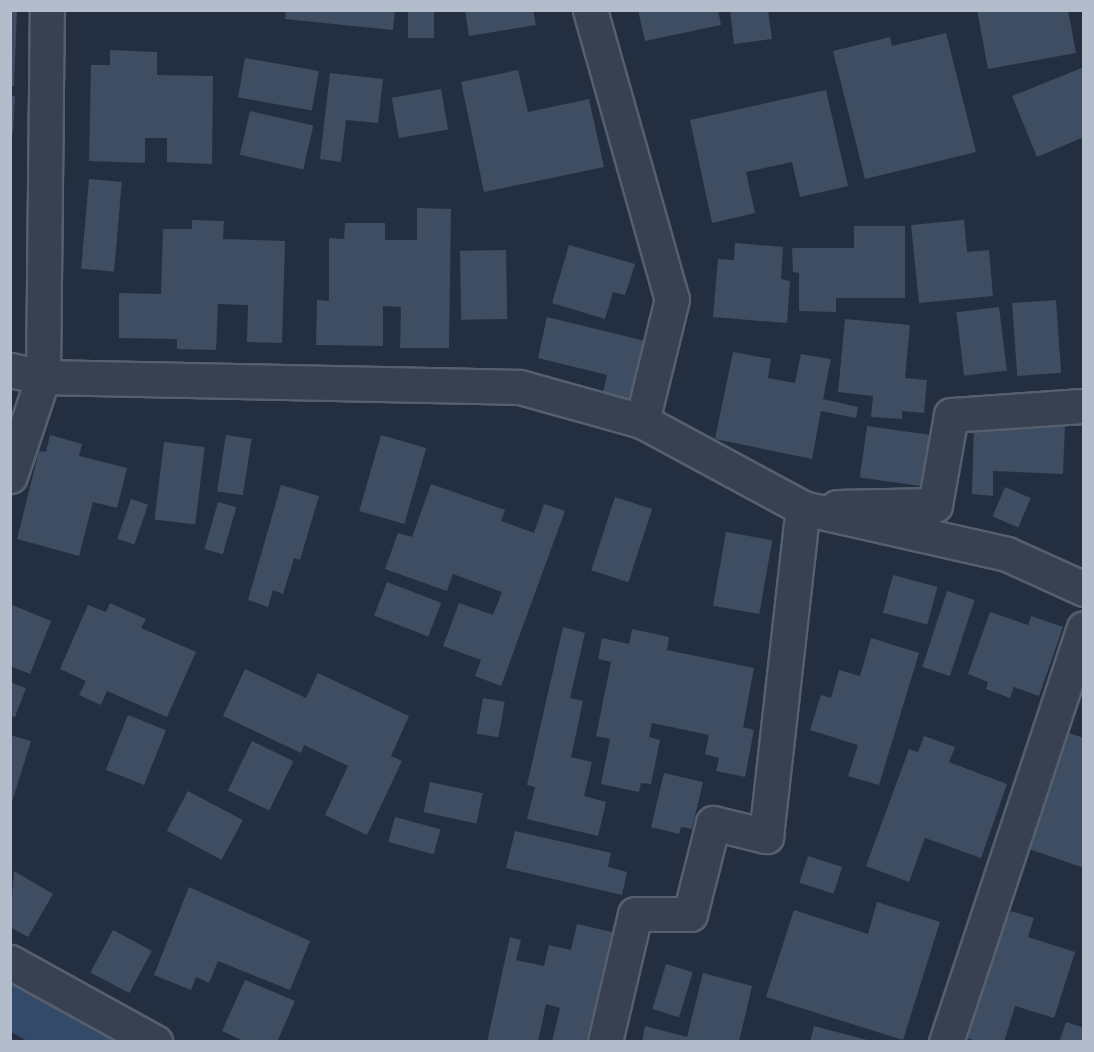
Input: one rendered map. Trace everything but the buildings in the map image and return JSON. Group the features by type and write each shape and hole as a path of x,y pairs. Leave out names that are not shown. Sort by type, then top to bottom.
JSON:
{"street":[{"path":"10,476 44,377 47,10"},
{"path":"590,10 672,299 642,421"},
{"path":"10,370 44,377 520,387 642,421 803,508 1007,554 1083,589"},
{"path":"803,508 935,505 951,415 1083,406"},
{"path":"605,1041 635,914 690,914 713,823 766,836 803,508"},
{"path":"946,1041 1083,628"},
{"path":"10,962 155,1041"}],"waterway":[{"path":"10,1002 84,1042"}]}
